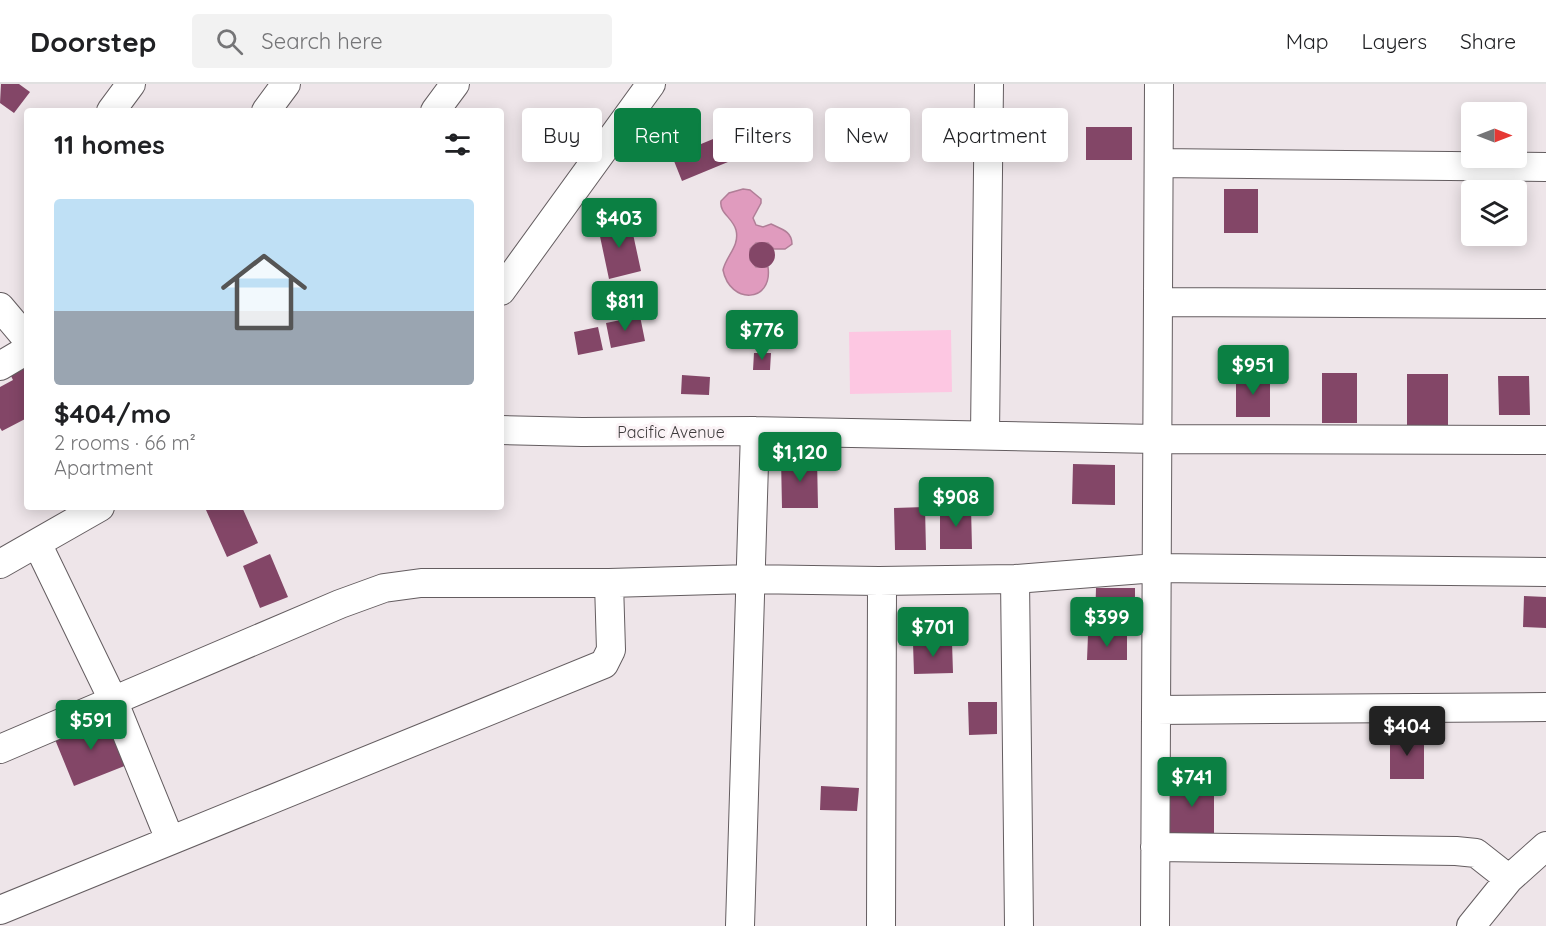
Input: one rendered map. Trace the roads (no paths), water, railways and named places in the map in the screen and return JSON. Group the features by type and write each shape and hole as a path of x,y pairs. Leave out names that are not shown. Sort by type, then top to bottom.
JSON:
{"street":[{"path":"113,108 131,84"},
{"path":"268,108 286,84"},
{"path":"437,108 455,84"},
{"path":"504,287 651,84"},
{"path":"986,435 988,84"},
{"path":"1155,926 1159,84"},
{"path":"1159,163 1546,167"},
{"path":"1158,302 1546,304"},
{"path":"0,307 24,335"},
{"path":"0,366 24,352"},
{"name":"Pacific Avenue","path":"504,430 755,431 1157,439 1546,440"},
{"path":"740,926 755,431"},
{"path":"0,564 95,510"},
{"path":"37,543 113,700 170,840"},
{"path":"0,749 340,604 384,588 421,583 1015,579 1156,568 1546,572"},
{"path":"1015,579 1019,926"},
{"path":"879,581 882,588 881,926"},
{"path":"0,910 604,664 611,650 609,583"},
{"path":"1156,710 1546,707"},
{"path":"1471,926 1509,879 1546,846"},
{"path":"1155,847 1456,851 1476,853 1509,879"}]}
